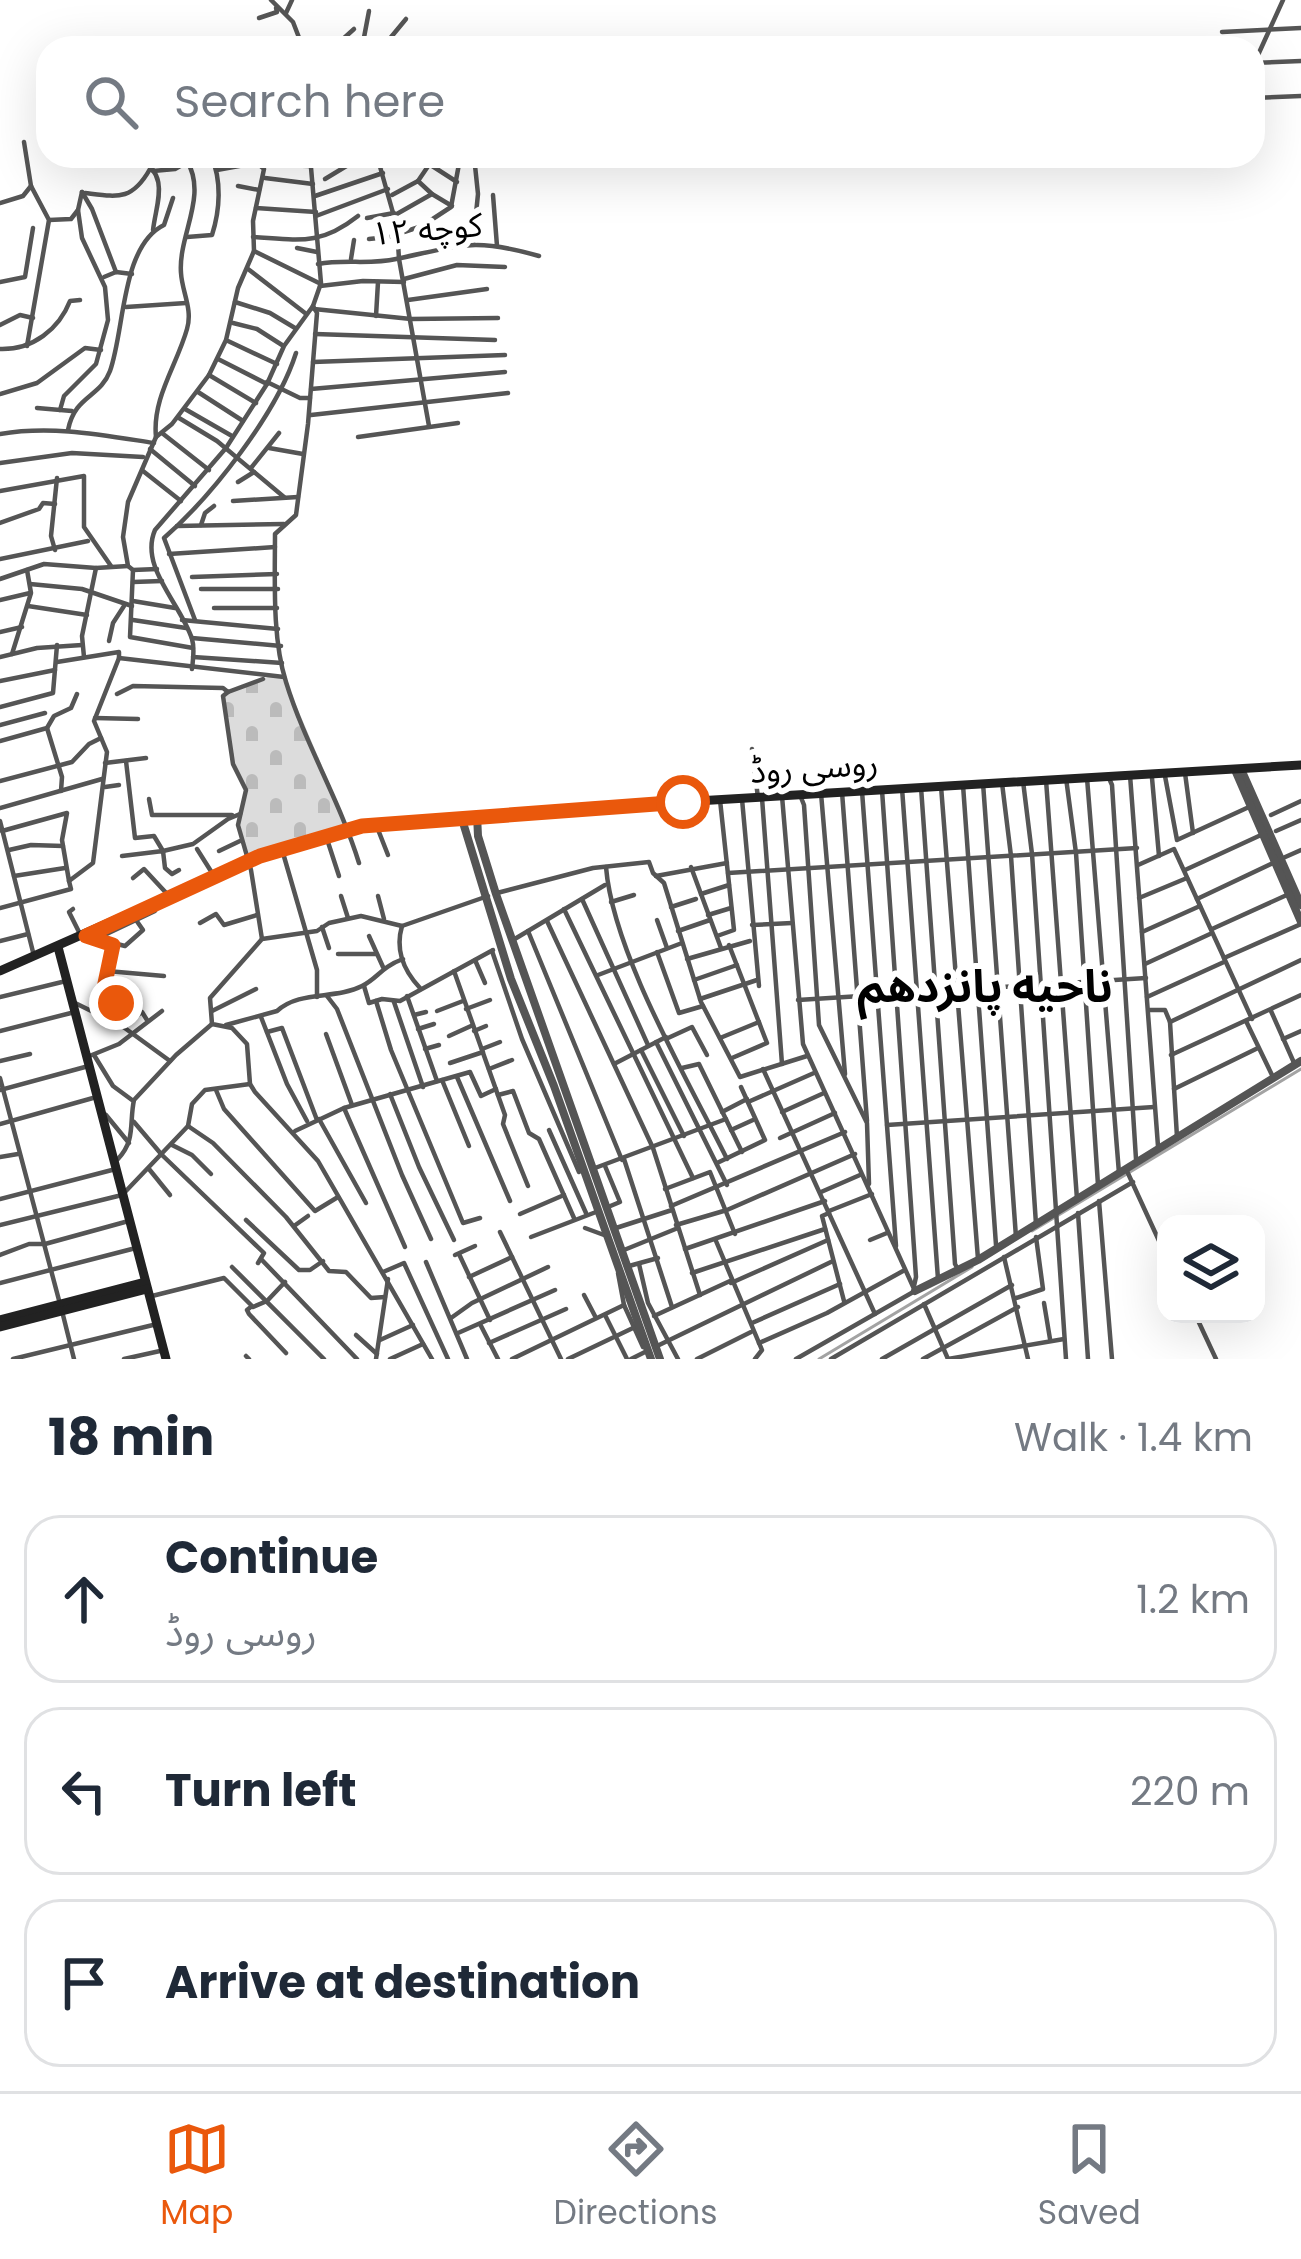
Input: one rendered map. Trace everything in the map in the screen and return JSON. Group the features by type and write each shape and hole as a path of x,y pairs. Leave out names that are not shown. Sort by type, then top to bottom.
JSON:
{"main road":[{"name":"روسی روڈ","path":"0,970 88,938 169,896 280,848 376,824 1301,765"},
{"path":"56,948 72,1007"},
{"path":"56,948 89,1060 162,1356"},
{"path":"120,1195 162,1356"},
{"path":"0,1323 145,1290"}],"street":[{"path":"271,0 286,13 298,36"},
{"path":"286,13 292,0"},
{"path":"1265,40 1283,0"},
{"path":"259,19 277,12 276,8"},
{"path":"364,36 369,11"},
{"path":"392,36 406,19"},
{"path":"346,36 354,28"},
{"path":"1222,32 1301,28"},
{"path":"1265,63 1301,61"},
{"path":"1265,98 1301,96"},
{"path":"24,142 31,186 49,220 27,346"},
{"path":"151,170 177,168"},
{"path":"155,441 161,393 189,323 181,269 194,211 191,168"},
{"path":"187,237 212,235 218,170 236,168"},
{"path":"263,168 254,251 235,302 233,323 209,375 155,441 123,522 133,582 130,637 194,652 282,663"},
{"path":"311,168 320,285 314,307 309,415 296,518 275,534 277,608 284,677 359,863"},
{"path":"325,179 343,168"},
{"path":"314,196 387,168"},
{"path":"255,208 316,214 418,181 426,168"},
{"path":"435,168 457,182"},
{"path":"369,239 422,226 452,206 459,168"},
{"path":"473,243 475,168"},
{"path":"82,192 124,195 137,189 151,170"},
{"path":"68,430 72,411 109,374 131,274 161,202 160,184 151,170"},
{"path":"382,170 398,235 429,426"},
{"path":"262,178 313,184"},
{"path":"418,181 452,206"},
{"path":"0,202 22,196 31,186"},
{"path":"238,186 259,190"},
{"path":"60,410 62,400 96,364 108,320 101,278 82,238 78,210 82,192"},
{"path":"82,192 116,272"},
{"path":"368,218 394,214 432,194"},
{"path":"494,195 497,245"},
{"path":"153,230 164,226 173,198"},
{"path":"49,220 65,221 78,210"},
{"path":"253,237 317,240 336,234 358,216"},
{"path":"0,282 25,277 33,227"},
{"path":"351,260 354,239"},
{"name":"کوچه ۱۲","path":"319,264 399,259 473,243 539,256"},
{"path":"297,248 317,252"},
{"path":"254,251 320,285 405,280 457,265 505,267"},
{"path":"248,269 305,313"},
{"path":"101,278 116,272 131,274"},
{"path":"376,316 378,282"},
{"path":"408,300 488,289"},
{"path":"0,349 27,346 64,318 70,301 80,300"},
{"path":"235,302 270,313 295,328"},
{"path":"123,308 186,303"},
{"path":"192,669 192,638 157,569 149,545 152,534 226,448 305,313 314,307 411,319 498,318"},
{"path":"0,325 20,315 33,317"},
{"path":"108,320 121,321"},
{"path":"233,323 270,335 284,346"},
{"path":"314,334 495,340"},
{"path":"226,340 277,364"},
{"path":"0,394 37,383 85,348 101,350"},
{"path":"195,620 164,538 215,487 280,389 296,353"},
{"path":"311,362 505,355"},
{"path":"218,359 310,398"},
{"path":"311,388 506,371"},
{"path":"209,375 256,403"},
{"path":"196,391 243,421"},
{"path":"309,415 508,393"},
{"path":"37,408 72,411"},
{"path":"183,408 232,436"},
{"path":"177,416 226,448 284,496"},
{"path":"358,437 458,423"},
{"path":"0,434 68,430 155,441 194,486"},
{"path":"155,441 164,433 209,470"},
{"path":"238,482 253,470 279,433"},
{"path":"269,448 303,454"},
{"path":"0,463 73,453 146,458"},
{"path":"141,470 181,501"},
{"path":"0,491 85,476 84,527 111,566"},
{"path":"55,550 51,536 57,478"},
{"path":"233,501 298,497"},
{"path":"0,523 33,512 43,503 56,504"},
{"path":"201,525 214,506"},
{"path":"176,526 284,524"},
{"path":"0,559 90,541"},
{"path":"170,554 275,547"},
{"path":"0,579 44,564 157,569"},
{"path":"84,657 96,568"},
{"path":"12,654 31,593 26,570"},
{"path":"192,577 277,574"},
{"path":"133,582 162,581"},
{"path":"30,584 92,592 129,605 175,608"},
{"path":"201,589 278,590"},
{"path":"0,600 31,593"},
{"path":"109,641 113,623 129,605"},
{"path":"28,606 87,616"},
{"path":"214,608 277,608"},
{"path":"133,620 187,628"},
{"path":"182,620 279,629"},
{"path":"0,632 22,627"},
{"path":"192,638 281,646"},
{"path":"0,657 57,645 82,645"},
{"path":"0,707 53,693 57,645"},
{"path":"0,681 119,652 95,718 107,752 96,856 85,872 69,881"},
{"path":"118,658 284,677"},
{"path":"262,939 237,814 246,790 230,750 222,705 228,692 268,677"},
{"path":"117,694 134,686 223,688 228,692"},
{"path":"61,792 59,766 47,728 53,716 71,708 77,694"},
{"path":"0,724 45,713"},
{"path":"95,718 138,719"},
{"path":"0,740 47,728"},
{"path":"0,782 78,758 89,743 101,738"},
{"path":"752,749 769,871 782,1064"},
{"path":"105,763 146,758"},
{"path":"126,761 135,838 154,836 163,851 165,868 172,874 179,870"},
{"path":"1238,770 1261,836 1301,905"},
{"path":"1238,770 1277,861"},
{"path":"1185,772 1193,833"},
{"path":"1164,773 1177,840 1249,807"},
{"path":"1151,774 1159,856"},
{"path":"1130,775 1158,1148"},
{"path":"1108,776 1137,1161"},
{"path":"1066,778 1076,853 1098,1187"},
{"path":"1087,778 1114,1111 1124,1171 1157,1236"},
{"path":"0,808 102,779"},
{"path":"1046,780 1077,1200"},
{"path":"1023,781 1033,854 1066,1359"},
{"path":"983,783 1016,1237"},
{"path":"1002,783 1036,1224"},
{"path":"963,784 997,1248"},
{"path":"105,788 119,785"},
{"path":"941,786 978,1260"},
{"path":"902,788 938,1282"},
{"path":"921,788 959,1271"},
{"path":"882,790 914,1288"},
{"path":"862,791 897,1252"},
{"path":"842,792 871,1191"},
{"path":"821,793 845,1082"},
{"path":"800,795 819,1025 867,1123"},
{"path":"782,796 807,1056 914,1288"},
{"path":"657,952 679,1013 743,984 759,983 742,799"},
{"path":"132,803 149,800 152,815 237,814"},
{"path":"717,936 734,930 720,800"},
{"path":"1271,814 1301,801"},
{"path":"0,908 71,889 63,846 67,813 2,835"},
{"path":"122,856 193,844 237,814"},
{"path":"477,815 502,946 591,1169 636,1326"},
{"path":"460,816 513,940 559,1084"},
{"path":"1276,831 1301,820"},
{"path":"0,821 34,957"},
{"path":"376,824 388,855"},
{"path":"326,834 339,876"},
{"path":"1139,898 1261,836"},
{"path":"219,851 240,841"},
{"path":"8,850 63,846"},
{"path":"280,848 304,915 317,970 317,997"},
{"path":"728,873 1137,848"},
{"path":"197,849 214,876"},
{"path":"1138,865 1174,849 1273,1078"},
{"path":"1142,932 1301,850"},
{"path":"212,1024 210,998 262,939 306,934 349,918 402,926 492,895 606,867 649,862 664,883 702,1002 740,1077 807,1056"},
{"path":"656,876 728,862"},
{"path":"606,867 609,903 727,1159"},
{"path":"692,867 699,897 736,964 767,1043 732,1058"},
{"path":"0,872 65,868"},
{"path":"133,878 144,869 169,896"},
{"path":"513,940 607,884"},
{"path":"671,907 729,885"},
{"path":"1147,998 1301,923 1295,891"},
{"path":"1144,964 1295,891"},
{"path":"609,903 634,895"},
{"path":"341,896 349,918"},
{"path":"377,896 384,920"},
{"path":"581,899 648,1046 693,1178"},
{"path":"678,931 731,908"},
{"path":"73,909 69,912 88,938 113,945 125,946 142,930 136,920"},
{"path":"564,909 633,1054 680,1138"},
{"path":"88,938 155,910"},
{"path":"200,923 216,914 224,925 257,915"},
{"path":"658,920 667,948"},
{"path":"547,921 653,1148 700,1294"},
{"path":"752,925 792,923"},
{"path":"402,926 398,938 407,974 420,988"},
{"path":"322,927 329,948"},
{"path":"528,932 623,1160 672,1307"},
{"path":"0,941 28,934"},
{"path":"369,936 383,967"},
{"path":"687,959 753,940"},
{"path":"598,975 682,943"},
{"path":"99,1011 113,945"},
{"path":"364,986 369,1003 394,1002 502,946"},
{"path":"492,951 559,1127 620,1202 531,1237"},
{"path":"338,954 376,954"},
{"path":"0,1199 113,1166 129,1143 134,1100 212,1024 261,1017 281,1005 364,986 383,967 403,959"},
{"path":"475,959 485,983"},
{"path":"1169,1022 1301,960"},
{"path":"694,980 736,964"},
{"path":"107,971 164,976"},
{"path":"454,971 506,1119 503,1124 529,1186"},
{"path":"798,1000 1146,978"},
{"path":"0,998 62,982"},
{"path":"212,1011 256,989"},
{"path":"1171,1055 1301,995"},
{"path":"327,996 338,1009 431,1239"},
{"path":"407,996 425,1049 469,1146"},
{"path":"466,1009 490,1000"},
{"path":"376,1001 463,1223 480,1217"},
{"path":"436,1011 463,1001"},
{"path":"394,1002 423,1087"},
{"path":"99,1011 126,1003"},
{"path":"0,1031 72,1007 99,1011 170,1061"},
{"path":"1148,1010 1165,1010 1169,1022 1177,1137"},
{"path":"2,1089 89,1060 162,1011"},
{"path":"834,1358 1036,1238 1077,1200 1298,1063 1270,1011"},
{"path":"122,1026 143,1012 146,1020"},
{"path":"414,1015 426,1012"},
{"path":"261,1017 286,1084 309,1123"},
{"path":"720,1038 759,1022"},
{"path":"418,1029 434,1024"},
{"path":"226,1025 248,1044 250,1084 318,1161 432,1359"},
{"path":"449,1036 485,1026"},
{"path":"614,1064 692,1027 707,1055"},
{"path":"267,1033 281,1028 318,1119 366,1203"},
{"path":"1283,1039 1301,1031"},
{"path":"326,1034 352,1105"},
{"path":"450,1063 500,1042"},
{"path":"425,1049 440,1045"},
{"path":"648,1046 700,1129 727,1185"},
{"path":"1174,1089 1258,1048"},
{"path":"0,1061 30,1054"},
{"path":"89,1060 112,1086 134,1100"},
{"path":"489,1069 512,1060"},
{"path":"682,1068 699,1064 742,1152"},
{"path":"763,1069 875,1314"},
{"path":"293,1132 352,1105 471,1073 481,1096 513,1091 574,1218"},
{"path":"568,1177 680,1138 748,1101 814,1073"},
{"path":"457,1077 510,1201"},
{"path":"0,1078 14,1120 16,1155 46,1244 74,1359"},
{"path":"0,1225 120,1195 188,1126 192,1104 205,1090 250,1084"},
{"path":"717,1163 765,1140 741,1088"},
{"path":"216,1090 224,1109 315,1211 338,1197"},
{"path":"782,1112 824,1093"},
{"path":"390,1094 454,1240"},
{"path":"0,1124 98,1107 129,1143"},
{"path":"887,1125 1154,1107"},
{"path":"344,1108 405,1247"},
{"path":"781,1138 835,1113"},
{"path":"731,1130 756,1118"},
{"path":"134,1122 264,1253 260,1261 357,1359"},
{"path":"188,1126 213,1143 294,1226 332,1273 346,1272 371,1298 386,1298"},
{"path":"536,1136 559,1127"},
{"path":"549,1130 586,1213"},
{"path":"616,1228 845,1132"},
{"path":"172,1145 192,1155 212,1174"},
{"path":"624,1250 855,1154"},
{"path":"0,1160 16,1155"},
{"path":"149,1169 170,1195"},
{"path":"665,1189 710,1172 735,1234"},
{"path":"821,1192 863,1174"},
{"path":"796,1359 914,1288 938,1282 1036,1224 1078,1213 1132,1181"},
{"path":"845,1303 822,1216 871,1191"},
{"path":"520,1214 564,1195"},
{"path":"685,1250 825,1201"},
{"path":"1099,1201 1112,1359"},
{"path":"604,1209 678,1359"},
{"path":"1078,1213 1088,1359"},
{"path":"294,1226 308,1216"},
{"path":"246,1220 298,1270 310,1270 323,1262"},
{"path":"0,1255 125,1222"},
{"path":"585,1228 604,1234 614,1256 624,1305 652,1353"},
{"path":"692,1273 825,1229"},
{"path":"500,1232 564,1359 636,1326"},
{"path":"870,1240 887,1233"},
{"path":"1016,1298 1043,1289 1036,1238"},
{"path":"655,1316 828,1240"},
{"path":"716,1241 762,1351 755,1359"},
{"path":"475,1246 457,1255 490,1320"},
{"path":"0,1283 132,1249"},
{"path":"469,1276 512,1257"},
{"path":"1004,1257 1028,1359"},
{"path":"634,1265 658,1258"},
{"path":"426,1262 467,1359"},
{"path":"604,1315 629,1359 652,1353 833,1262"},
{"path":"383,1272 404,1263 448,1359"},
{"path":"634,1265 652,1353"},
{"path":"232,1267 324,1359"},
{"path":"451,1318 480,1299 548,1268"},
{"path":"759,1343 865,1294 904,1270"},
{"path":"145,1290 224,1277 252,1306"},
{"path":"377,1356 388,1280"},
{"path":"285,1282 268,1301 247,1310 286,1353"},
{"path":"417,1290 435,1283"},
{"path":"698,1359 840,1284"},
{"path":"882,1359 1012,1285"},
{"path":"458,1333 555,1290"},
{"path":"584,1295 596,1319"},
{"path":"924,1304 948,1359 1064,1339"},
{"path":"1044,1304 1050,1342"},
{"path":"512,1359 624,1305"},
{"path":"923,1359 1018,1307"},
{"path":"489,1343 566,1309"},
{"path":"1199,1323 1216,1359"},
{"path":"380,1340 415,1324"},
{"path":"480,1324 498,1359"},
{"path":"14,1359 153,1325"},
{"path":"356,1335 377,1356"},
{"path":"394,1358 424,1343"},
{"path":"410,1350 414,1359"},
{"path":"340,1359 347,1351"},
{"path":"124,1359 162,1356"}],"green space":[{"path":"268,677 284,677 349,829 246,862 238,825 247,794 233,764 223,696"}],"waterway":[{"path":"1032,1231 1301,1069"},
{"path":"819,1359 972,1267"}],"district":[{"name":"ناحیه پانزدهم","path":"985,986"}],"route":[{"path":"116,1003 100,1007 113,945 86,936 280,848 402,820 683,802"}]}
